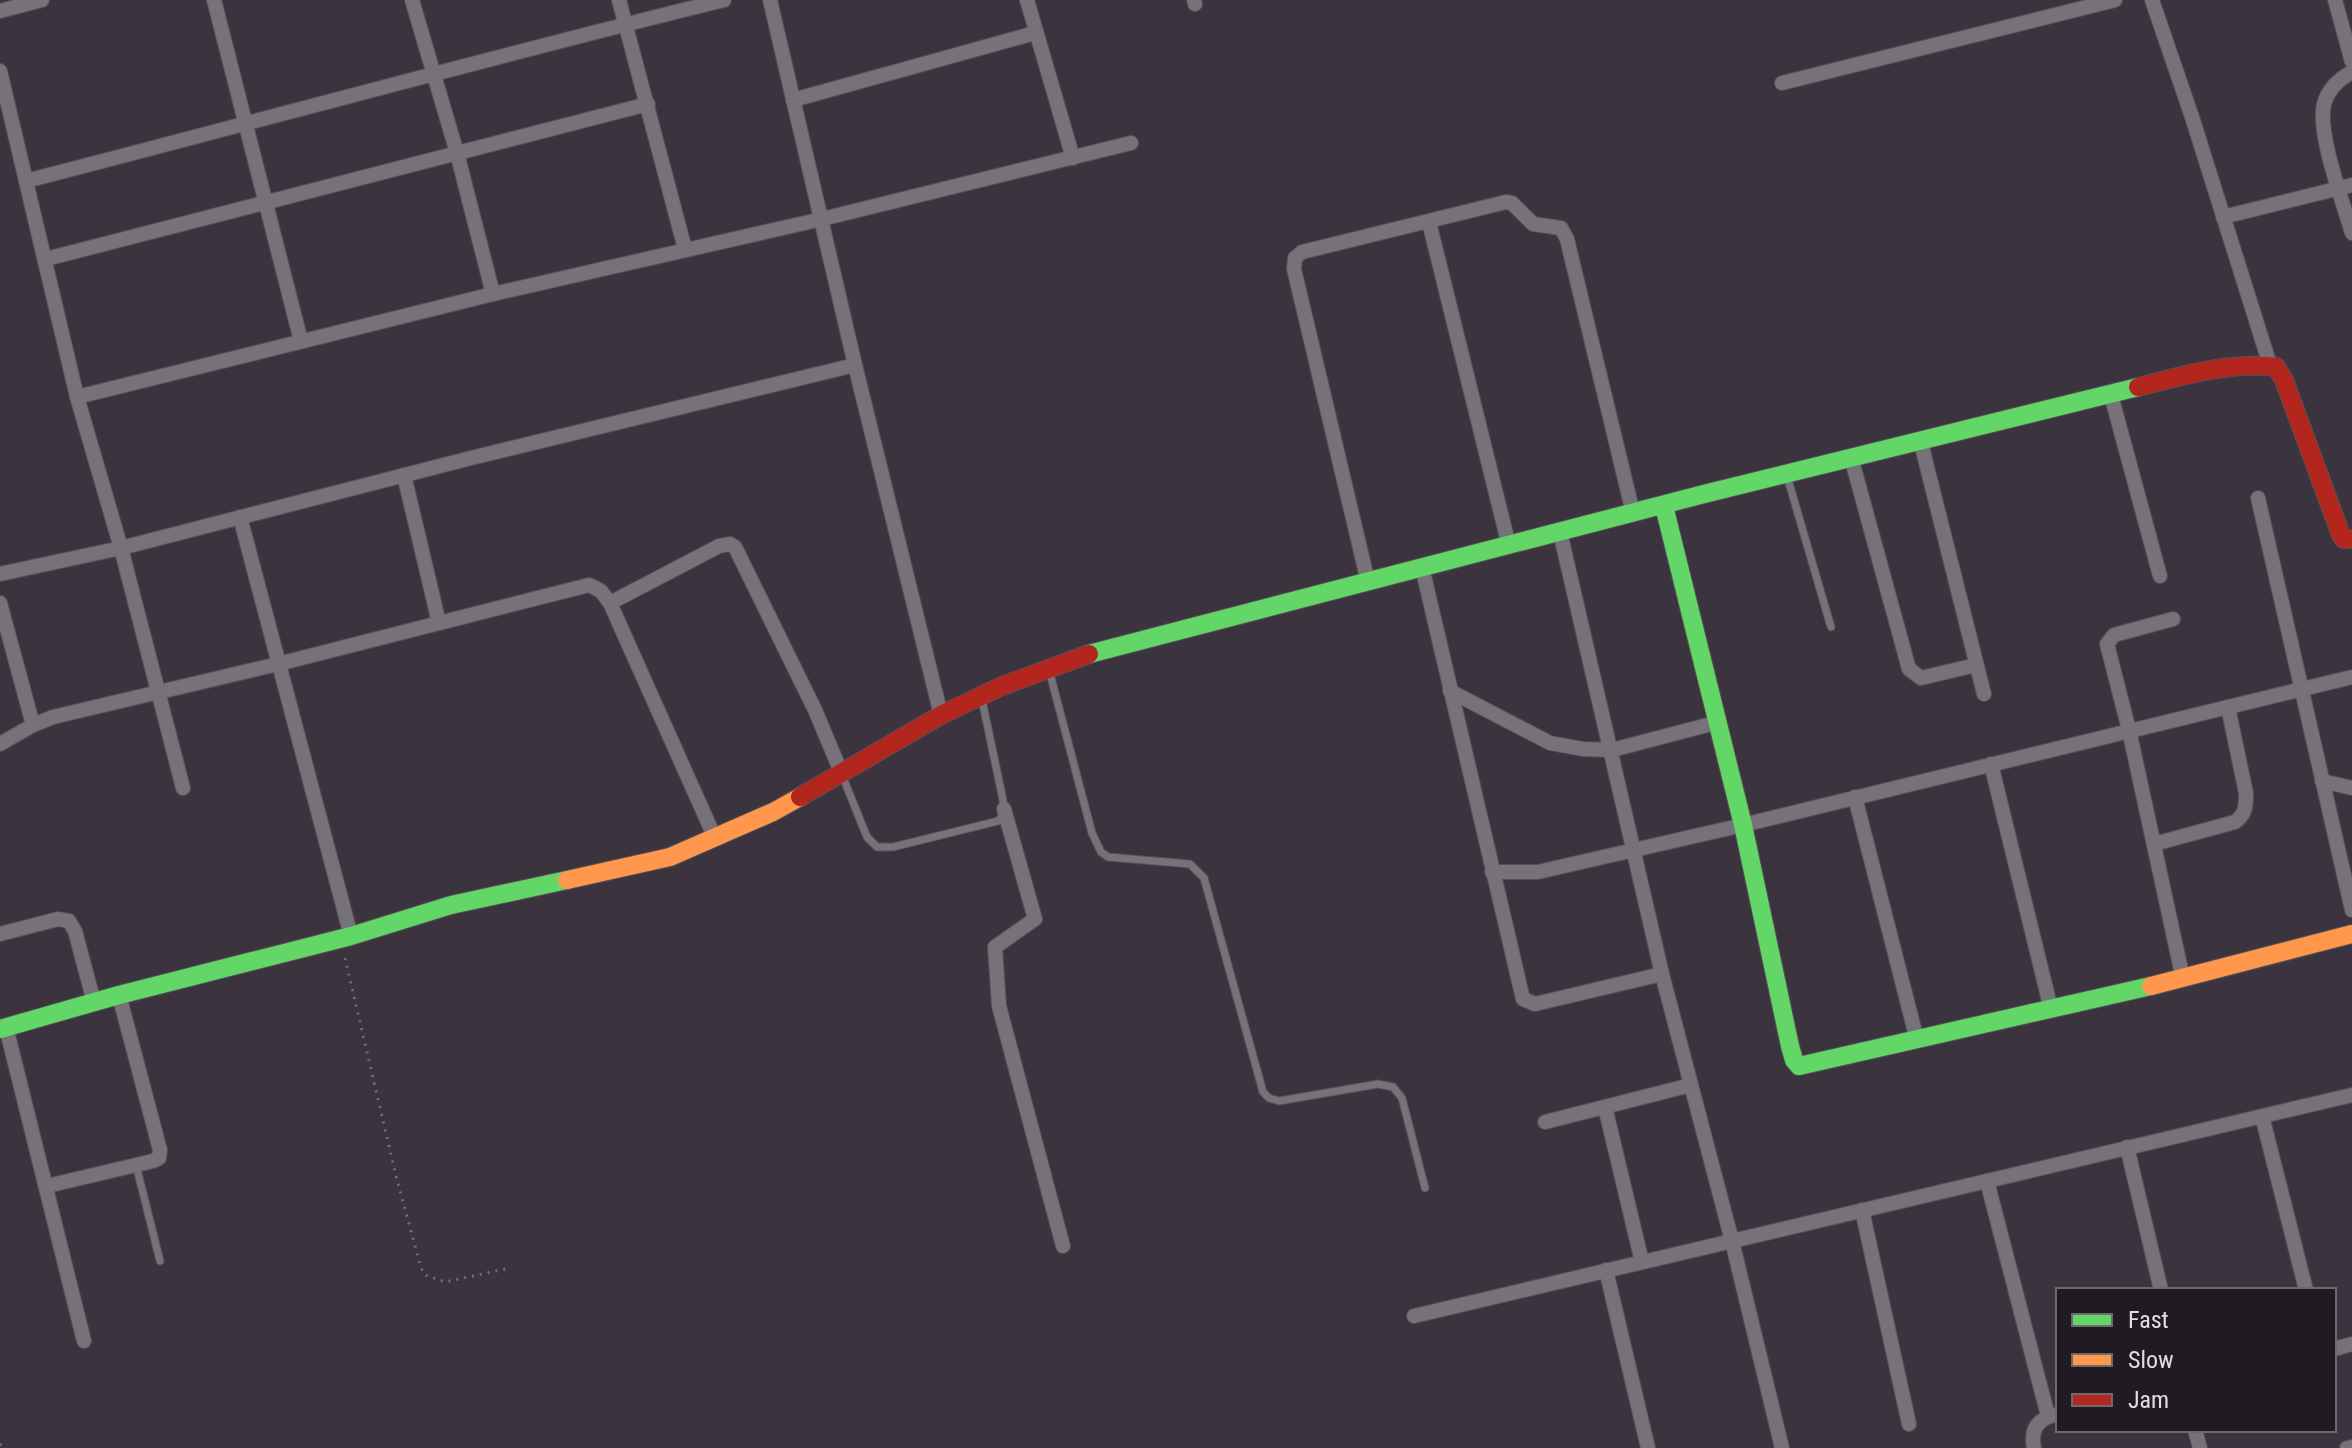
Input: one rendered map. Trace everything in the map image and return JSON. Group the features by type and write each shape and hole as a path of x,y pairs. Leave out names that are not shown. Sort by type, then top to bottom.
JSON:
{"street":[{"path":"0,11 42,0"},
{"path":"214,0 301,341"},
{"path":"412,0 457,153 493,294"},
{"path":"619,0 685,249"},
{"path":"26,181 431,73 724,0"},
{"path":"770,0 941,715"},
{"path":"1027,0 1073,158"},
{"path":"1782,83 2115,0"},
{"path":"2152,0 2270,365"},
{"path":"2335,0 2352,62"},
{"path":"793,100 1035,33"},
{"path":"0,71 77,397 121,548 183,788"},
{"path":"2352,72 2329,91 2324,105 2325,133 2345,187 2352,233"},
{"path":"46,259 648,104"},
{"path":"77,397 493,294 822,219 1131,143"},
{"path":"2223,217 2345,187"},
{"path":"1368,582 1294,263 1302,252 1506,202 1512,203 1533,224 1561,228 1633,513"},
{"path":"1429,222 1509,546"},
{"path":"0,574 121,548 855,365"},
{"path":"84,1341 47,1186 3,1028 119,995 346,938 451,905 670,857 773,812 941,715 1048,668 1094,652 1920,439 2202,373 2248,365 2276,367 2284,380 2341,535 2344,539 2352,539"},
{"path":"2111,395 2160,576"},
{"path":"1920,439 1984,694"},
{"path":"1851,457 1909,669 1921,678 1976,665"},
{"path":"404,475 439,623"},
{"path":"2258,498 2352,910"},
{"path":"1664,506 1719,722 1794,1060 1799,1066 2183,979 2352,934"},
{"path":"240,517 346,938"},
{"path":"1560,532 1662,974 1782,1448"},
{"path":"610,603 719,546 730,544 735,547 815,710 841,772"},
{"path":"1422,567 1520,992 1527,1002 1535,1004 1662,974"},
{"path":"0,744 53,717 157,694 589,585 601,591 610,603 715,838"},
{"path":"0,603 33,725"},
{"path":"2173,619 2114,635 2107,644 2129,730 2183,979"},
{"path":"1492,872 1538,872 2352,677"},
{"path":"1450,691 1550,743 1612,750 1719,722"},
{"path":"2154,844 2235,822 2242,816 2246,808 2246,793 2228,707"},
{"path":"1991,764 2051,1009"},
{"path":"2322,781 2352,788"},
{"path":"1855,797 1917,1040"},
{"path":"1004,809 1035,919 995,947 999,1006 1063,1246"},
{"path":"0,934 58,919 69,921 75,931 94,1002"},
{"path":"47,1186 157,1160 160,1150 119,995"},
{"path":"1545,1122 1691,1085"},
{"path":"1414,1316 2352,1095"},
{"path":"1605,1107 1642,1262"},
{"path":"2262,1116 2305,1288"},
{"path":"2127,1147 2161,1288"},
{"path":"1987,1181 2053,1415 2036,1424 2034,1448"},
{"path":"1862,1210 1909,1424"},
{"path":"1606,1270 1648,1448"}],"lane":[{"path":"1787,474 1831,627"},
{"path":"1048,668 1092,833 1101,852 1117,860 1190,864 1204,878 1263,1092 1279,1101 1378,1084 1393,1087 1402,1098 1425,1188"},
{"path":"841,772 867,837 877,847 893,847 992,824 1001,818 1004,809 981,697"},
{"path":"136,1165 160,1261"}],"path":[{"path":"346,938 396,1176 421,1268 425,1275 445,1282 510,1268"}],"traffic: fast":[{"path":"1089,654 1704,494 2138,387"},
{"path":"1664,506 1743,825 1790,1046 1799,1066 2151,986"},
{"path":"0,1029 351,936 451,905 567,880"}],"traffic: slow":[{"path":"567,880 670,857 800,797"},
{"path":"2151,986 2352,934"}],"traffic: jam":[{"path":"2138,387 2224,368 2276,367 2284,380 2341,535 2344,539 2352,539"},
{"path":"800,797 941,715 1002,686 1089,654"}]}
